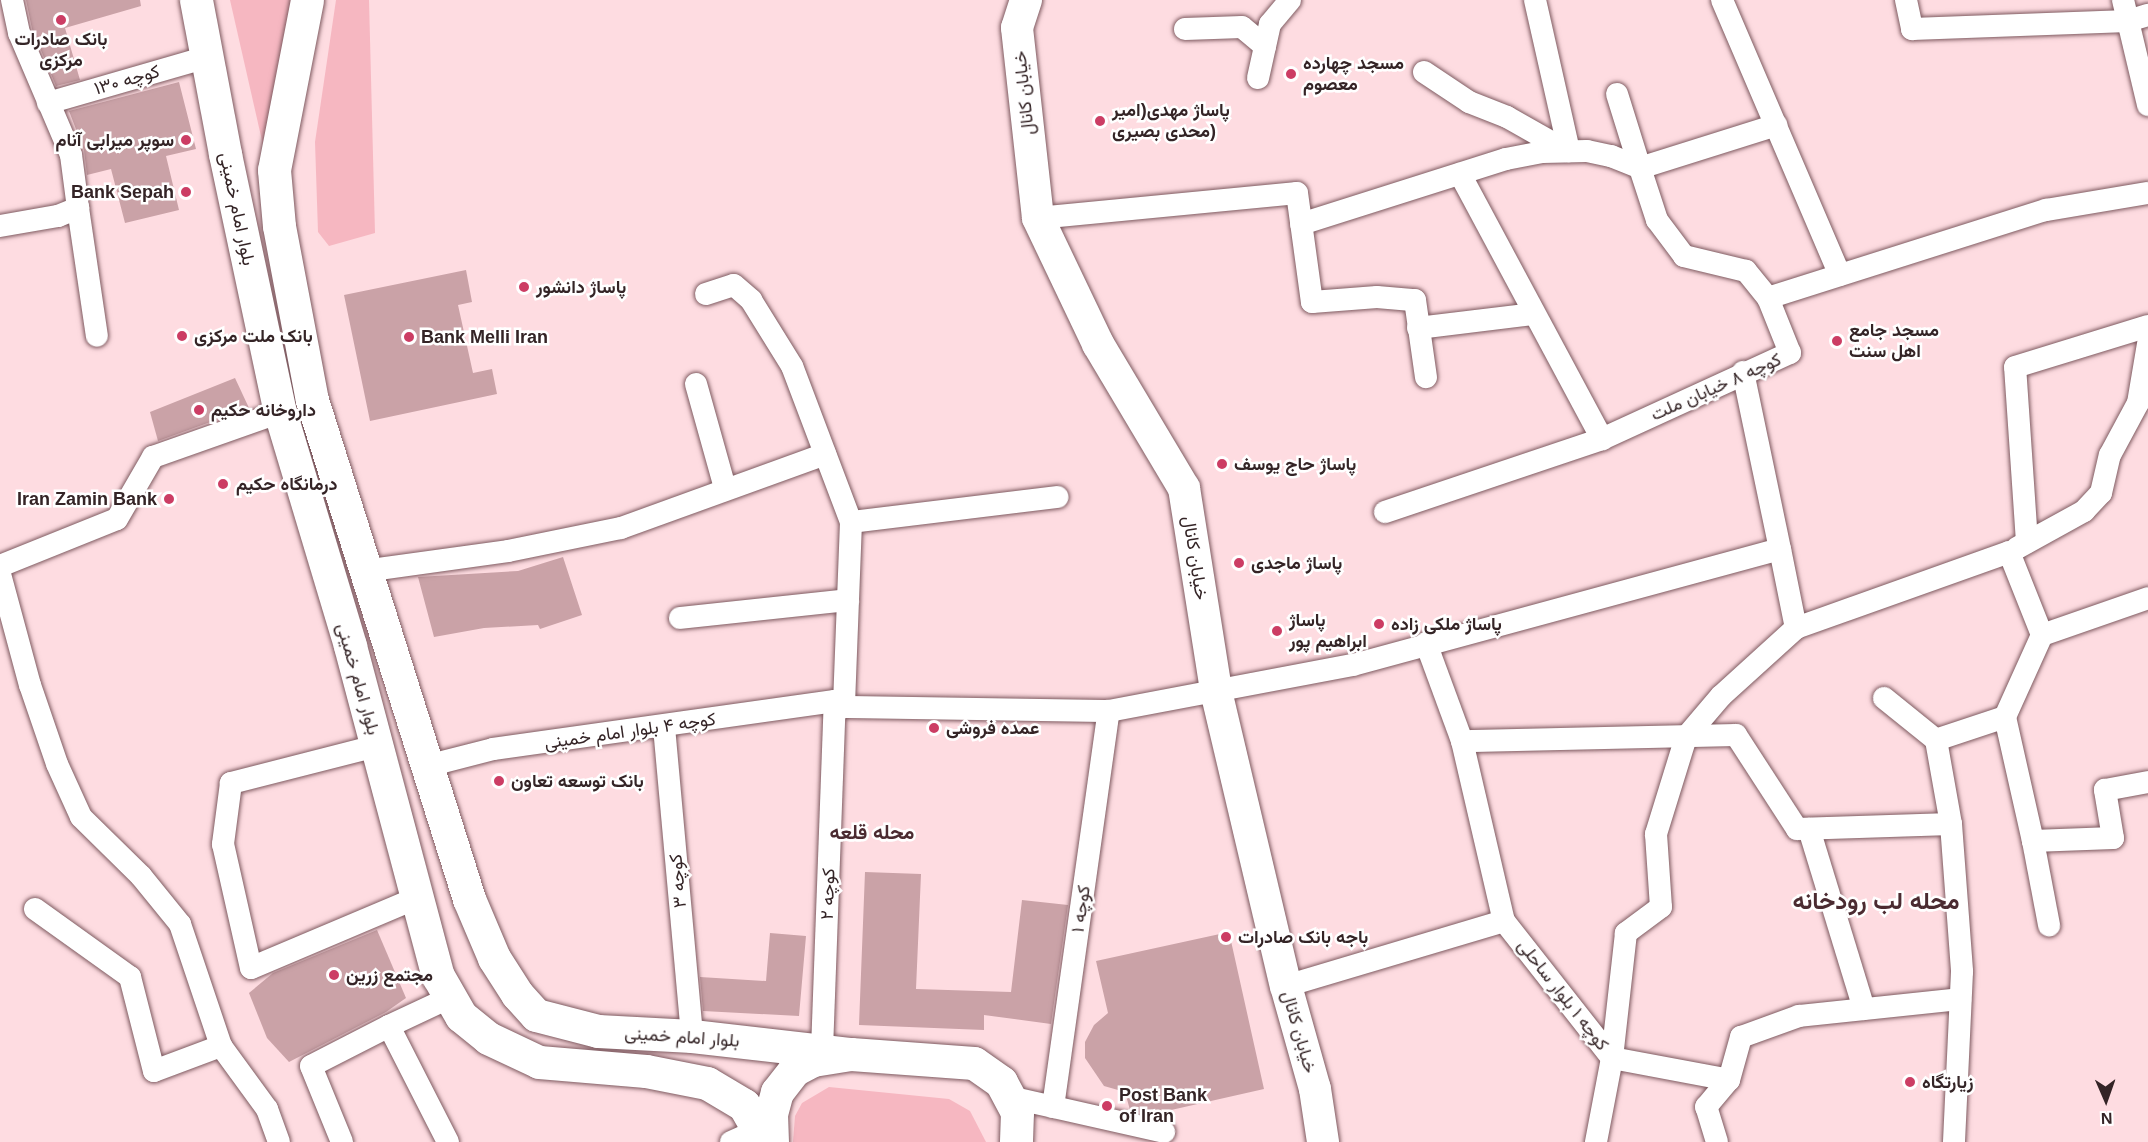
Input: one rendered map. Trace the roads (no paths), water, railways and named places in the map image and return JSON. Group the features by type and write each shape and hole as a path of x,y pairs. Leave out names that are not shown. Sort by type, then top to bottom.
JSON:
{"main road":[{"name":"بلوار امام خمینی","path":"196,0 280,412 376,746 438,976 461,1016 488,1038 539,1062 646,1071 707,1083 744,1105 756,1139"},
{"name":"بلوار امام خمینی","path":"307,0 274,170 279,226 312,400 468,898 494,958 517,994 537,1015 598,1031 692,1036 837,1052"},
{"path":"756,1139 771,1114 777,1092 794,1070 813,1060 837,1052 974,1063 1001,1082 1017,1112 1016,1142"}],"street":[{"path":"12,0 9,35 48,103 70,154 97,336"},
{"name":"خیابان کانال","path":"1026,0 1017,28 1038,218 1098,344 1184,488 1216,691 1286,986 1316,1089 1323,1142"},
{"path":"1258,78 1270,24 1290,0"},
{"path":"1535,0 1569,151"},
{"path":"1722,0 1840,275"},
{"path":"1906,0 1912,28 2133,12 2148,105"},
{"path":"1185,29 1242,27 1265,46"},
{"name":"کوچه ۱۳۰","path":"48,103 207,57"},
{"path":"1424,72 1469,102 1507,117 1569,151"},
{"path":"1617,94 1657,220 1684,256 1746,271 1768,298 2046,210 2148,193"},
{"path":"1301,224 1506,159 1569,151 1611,156 1640,168 1776,125"},
{"path":"1460,174 1602,439"},
{"path":"1038,218 1297,193 1312,302 1377,297 1415,300 1426,377"},
{"path":"0,226 58,216 78,208"},
{"path":"706,294 734,285 751,300 792,366 851,522 1057,497"},
{"name":"کوچه ۸ خیابان ملت","path":"1384,512 1602,439 1743,372 1790,354 1768,298"},
{"path":"1418,328 1534,314"},
{"path":"2049,925 2005,717 2042,635 2018,547 2015,368 2148,326"},
{"path":"1730,1080 1612,1058 1626,933 1661,907 1656,834 1686,737 1721,696 1796,628 2018,547 2084,511 2101,493 2110,455 2138,403 2148,344"},
{"path":"1743,372 1796,628"},
{"path":"696,384 725,488"},
{"path":"0,566 117,519 153,457 280,412"},
{"path":"364,571 508,551 621,528 725,488 825,454"},
{"name":"کوچه ۲","path":"837,1052 839,704 848,600 851,522"},
{"name":"کوچه ۴ بلوار امام خمینی","path":"427,766 493,749 839,704 1109,711 1353,665 1426,643 1780,549"},
{"path":"0,574 30,685 81,817 141,876 180,924 221,1046 267,1109 279,1142"},
{"path":"2042,635 2148,598"},
{"path":"680,618 848,600"},
{"path":"1286,986 1504,921 1462,741 1426,643"},
{"path":"1884,698 1936,740 1951,824 1960,921 1960,999 1954,1142"},
{"name":"کوچه ۱","path":"1053,1107 1109,711"},
{"path":"1936,740 2005,717"},
{"name":"کوچه ۳","path":"664,727 692,1036"},
{"path":"1462,741 1736,735 1797,829 1951,824"},
{"path":"376,746 231,783 223,844 251,968 417,898"},
{"path":"2032,841 2113,838 2105,790 2148,782"},
{"path":"1809,829 1864,1010"},
{"path":"35,909 130,977 154,1071 221,1046"},
{"name":"کوچه ۱ بلوار ساحلی","path":"1504,921 1612,1058 1596,1142"},
{"path":"342,1142 311,1066 451,997"},
{"path":"1717,1142 1706,1107 1730,1080 1741,1037 1799,1016 1960,999"},
{"path":"389,1026 448,1142"},
{"path":"1009,1097 1164,1132"}],"place":[{"name":"بانک صادرات مرکزی","path":"61,20"},
{"name":"مسجد چهارده معصوم","path":"1291,74"},
{"name":"پاساژ مهدی(امیر محدی بصیری)","path":"1100,121"},
{"name":"سوپر میرابی آنام","path":"186,140"},
{"name":"Bank Sepah","path":"186,192"},
{"name":"پاساژ دانشور","path":"524,287"},
{"name":"بانک ملت مرکزی","path":"182,336"},
{"name":"Bank Melli Iran","path":"409,337"},
{"name":"مسجد جامع اهل سنت","path":"1837,341"},
{"name":"داروخانه حکیم","path":"199,410"},
{"name":"پاساژ حاج یوسف","path":"1222,464"},
{"name":"درمانگاه حکیم","path":"223,484"},
{"name":"Iran Zamin Bank","path":"169,499"},
{"name":"پاساژ ماجدی","path":"1239,563"},
{"name":"پاساژ ملکی زاده","path":"1379,624"},
{"name":"پاساژ ابراهیم پور","path":"1277,631"},
{"name":"عمده فروشی","path":"934,728"},
{"name":"بانک توسعه تعاون","path":"499,781"},
{"name":"باجه بانک صادرات","path":"1226,937"},
{"name":"مجتمع زرین","path":"334,975"},
{"name":"زیارتگاه","path":"1910,1082"},
{"name":"Post Bank of Iran","path":"1107,1106"}],"district":[{"name":"محله قلعه","path":"872,832"},
{"name":"محله لب رودخانه","path":"1876,901"}]}
